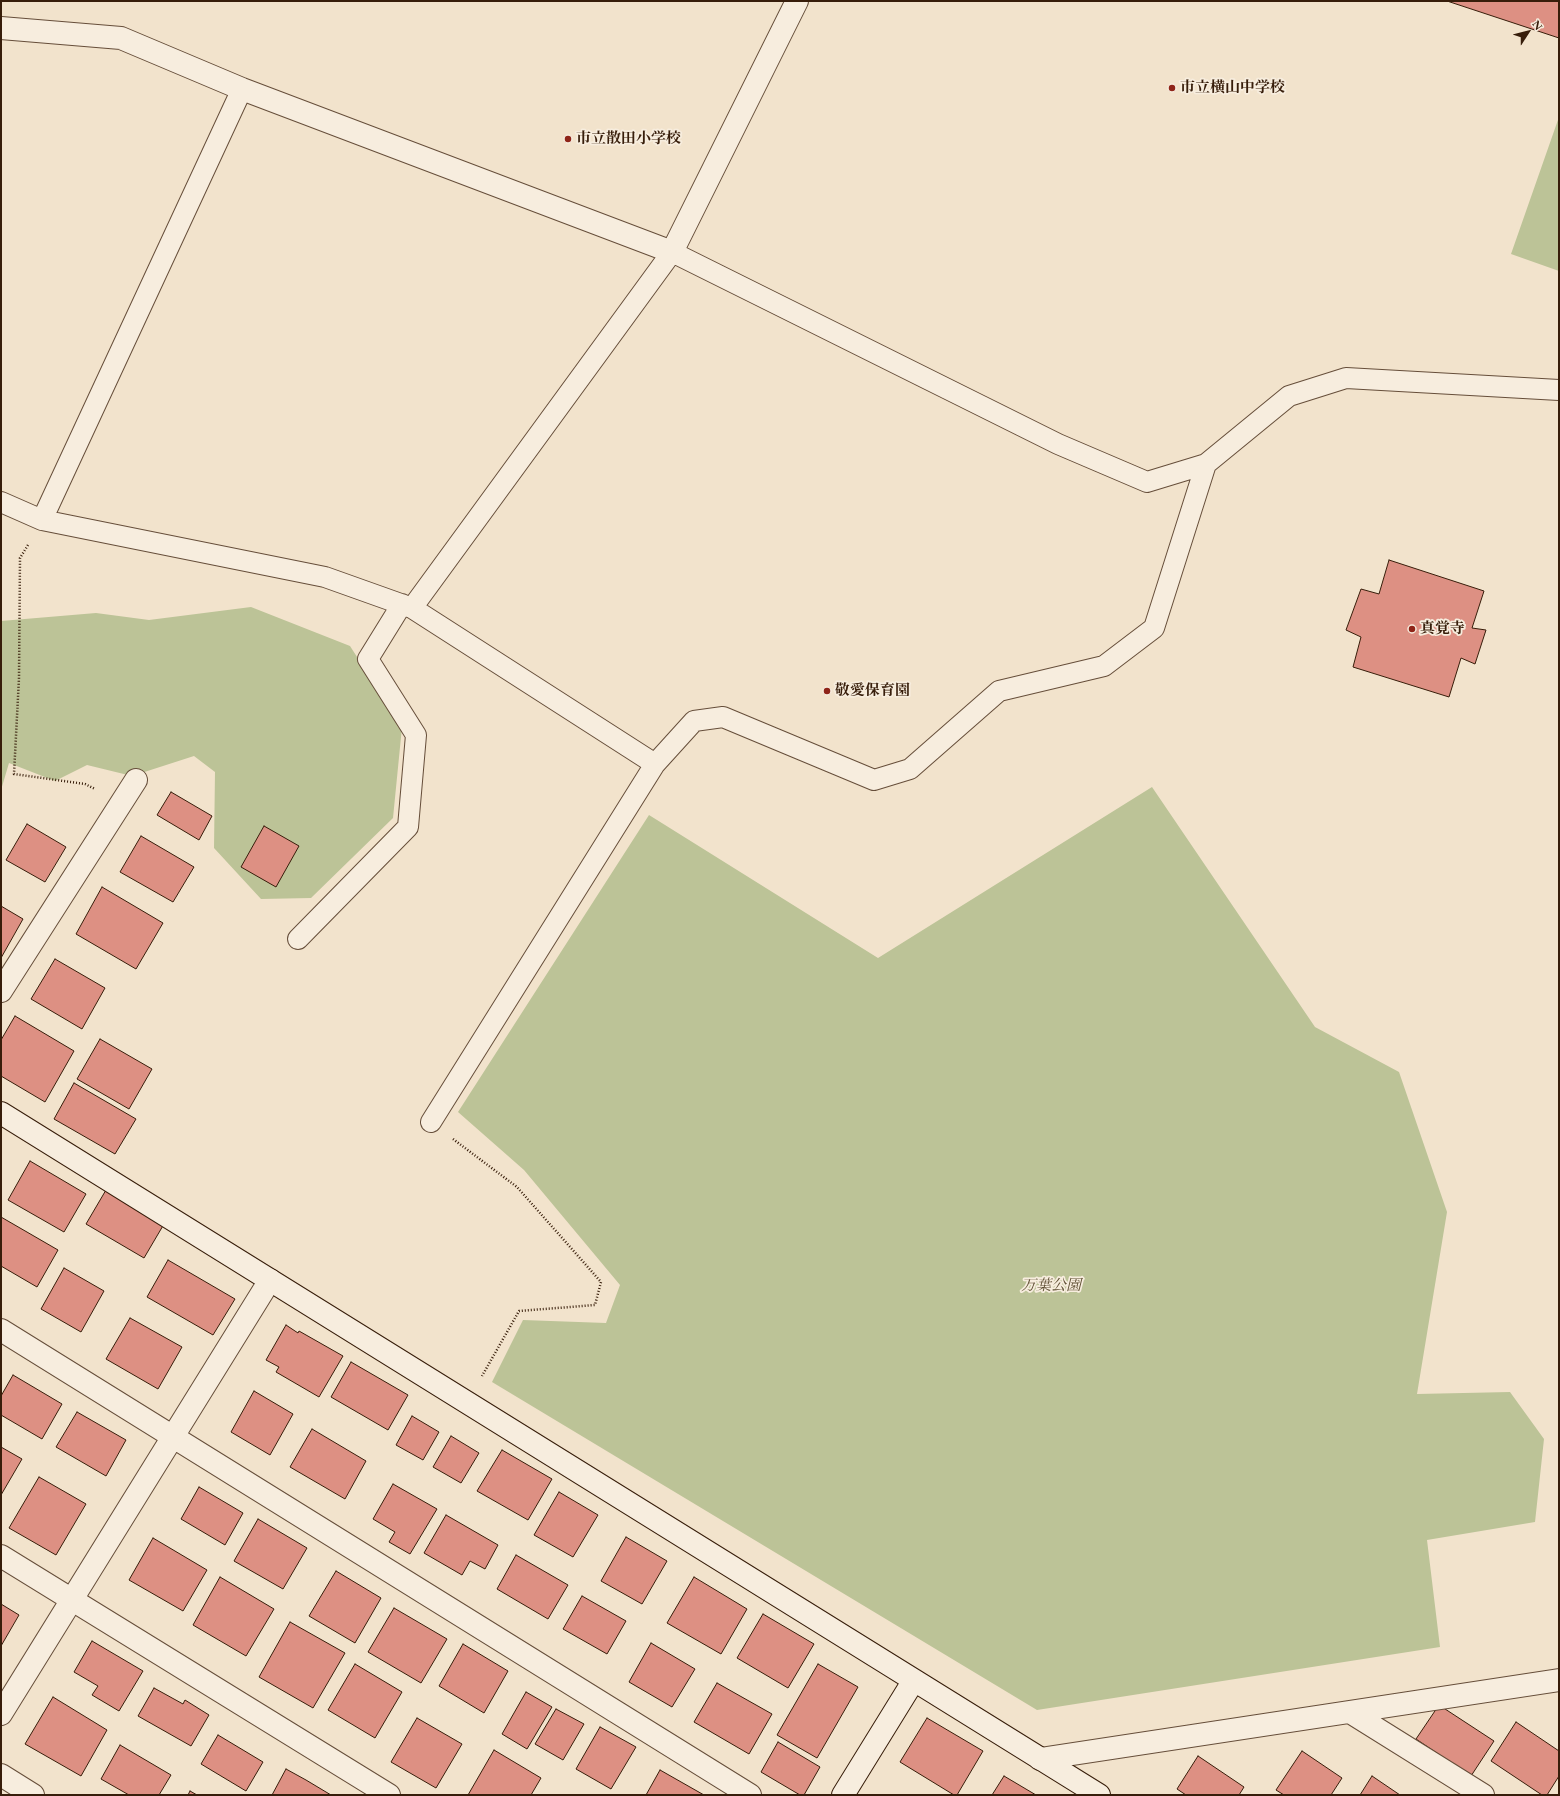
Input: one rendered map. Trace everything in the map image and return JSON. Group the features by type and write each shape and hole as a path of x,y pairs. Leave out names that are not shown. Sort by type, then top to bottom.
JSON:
{"street":[{"path":"1,28 121,38 242,88 672,252 797,1"},
{"path":"1,991 136,780"},
{"path":"1,1113 1099,1795"},
{"path":"1,1714 270,1280"},
{"path":"1,1330 750,1795"},
{"path":"1,1556 389,1795"},
{"path":"843,1795 914,1680"},
{"path":"1040,1759 1559,1680"},
{"path":"1350,1712 1483,1795"},
{"path":"1,1775 33,1795"}],"lane":[{"path":"42,520 242,88"},
{"path":"298,939 408,827 416,735 368,660 672,252 1058,444 1146,482 1206,464 1289,396 1346,378 1559,390"},
{"path":"431,1122 655,764 694,721 723,717 874,780 910,769 999,691 1104,666 1154,628 1206,464"},
{"path":"1,502 42,520 324,577 407,606 655,764"}],"path":[{"path":"42,520 20,558 19,678 14,774 85,784 121,804"},
{"path":"431,1122 517,1187 601,1282 595,1305 519,1311 467,1402"}],"green space":[{"path":"1559,117 1559,271 1511,254"},
{"path":"251,607 350,646 402,727 393,818 311,898 261,899 214,848 215,772 194,756 132,776 87,765 55,781 9,763 1,790 1,621 96,613 149,620"},
{"name":"万葉公園","path":"1152,787 1315,1027 1399,1072 1447,1212 1417,1394 1510,1392 1544,1439 1535,1522 1427,1540 1440,1647 1037,1710 492,1382 523,1320 606,1323 620,1285 524,1170 458,1112 649,815 878,958"}],"building":[{"path":"1447,1 1559,1 1559,38"},
{"name":"真覚寺","path":"1389,560 1484,591 1472,628 1486,630 1475,664 1461,658 1449,697 1353,667 1361,637 1346,630 1361,589 1379,594"},
{"path":"171,792 212,816 199,840 157,815"},
{"path":"27,824 66,847 45,882 6,860"},
{"path":"264,826 299,846 276,887 241,867"},
{"path":"141,836 194,867 173,902 120,872"},
{"path":"102,887 163,923 136,969 76,934"},
{"path":"1,906 23,919 1,958"},
{"path":"55,959 105,988 82,1029 31,999"},
{"path":"15,1016 74,1051 45,1102 1,1076 1,1040"},
{"path":"100,1039 152,1069 129,1109 77,1079"},
{"path":"74,1083 136,1119 115,1154 54,1119"},
{"path":"30,1161 86,1194 64,1232 8,1200"},
{"path":"106,1190 164,1224 144,1258 86,1224"},
{"path":"1,1217 58,1250 37,1287 1,1266"},
{"path":"168,1260 235,1299 213,1335 147,1297"},
{"path":"64,1268 104,1291 81,1332 41,1309"},
{"path":"130,1318 182,1347 158,1389 106,1359"},
{"path":"286,1325 298,1333 299,1331 343,1356 319,1397 276,1372 279,1367 266,1360"},
{"path":"351,1362 408,1395 388,1430 331,1397"},
{"path":"13,1375 62,1404 42,1439 1,1415 1,1396"},
{"path":"254,1391 293,1414 270,1455 231,1432"},
{"path":"77,1412 126,1440 106,1476 56,1447"},
{"path":"412,1416 439,1432 423,1460 396,1445"},
{"path":"312,1429 366,1461 345,1499 290,1467"},
{"path":"451,1436 479,1453 461,1483 433,1467"},
{"path":"1,1447 22,1459 1,1495"},
{"path":"502,1450 552,1479 528,1520 477,1491"},
{"path":"39,1477 86,1504 56,1555 9,1528"},
{"path":"393,1484 437,1509 410,1554 389,1542 395,1532 373,1519"},
{"path":"199,1487 243,1513 225,1545 181,1519"},
{"path":"559,1492 598,1515 573,1557 534,1535"},
{"path":"446,1515 498,1545 485,1569 470,1561 462,1575 424,1553"},
{"path":"258,1519 307,1548 283,1589 234,1561"},
{"path":"626,1537 667,1561 642,1604 601,1581"},
{"path":"153,1538 207,1570 183,1611 129,1580"},
{"path":"516,1555 568,1585 548,1619 497,1589"},
{"path":"336,1571 381,1598 355,1643 309,1616"},
{"path":"220,1577 274,1609 246,1656 193,1625"},
{"path":"694,1577 747,1609 721,1654 667,1623"},
{"path":"582,1596 626,1621 607,1654 563,1629"},
{"path":"1,1604 19,1615 1,1646"},
{"path":"394,1608 447,1639 421,1683 368,1652"},
{"path":"763,1614 814,1644 788,1688 737,1658"},
{"path":"290,1622 345,1653 313,1708 259,1677"},
{"path":"92,1641 143,1671 119,1711 92,1695 98,1686 74,1672"},
{"path":"651,1643 695,1669 672,1707 629,1682"},
{"path":"463,1644 508,1671 484,1713 439,1686"},
{"path":"355,1664 402,1692 375,1738 328,1710"},
{"path":"818,1664 858,1687 817,1758 777,1735"},
{"path":"717,1683 772,1714 749,1754 694,1722"},
{"path":"154,1688 183,1704 185,1700 209,1715 191,1746 138,1716"},
{"path":"526,1692 552,1707 527,1749 502,1734"},
{"path":"53,1697 107,1730 81,1776 25,1744"},
{"path":"1439,1705 1494,1741 1471,1776 1416,1739"},
{"path":"556,1709 584,1724 563,1760 535,1744"},
{"path":"417,1718 462,1744 436,1788 391,1762"},
{"path":"927,1718 983,1751 957,1795 954,1795 900,1762"},
{"path":"1516,1722 1559,1751 1559,1776 1547,1795 1542,1795 1491,1761"},
{"path":"600,1727 636,1747 611,1789 576,1769"},
{"path":"218,1735 263,1762 246,1791 201,1764"},
{"path":"778,1742 820,1767 804,1795 800,1795 761,1772"},
{"path":"120,1745 171,1775 159,1795 129,1795 101,1779"},
{"path":"494,1750 541,1778 531,1795 468,1795"},
{"path":"1302,1751 1342,1778 1331,1795 1284,1795 1276,1790"},
{"path":"1198,1756 1244,1787 1239,1795 1186,1795 1177,1789"},
{"path":"286,1769 306,1780 331,1795 272,1795"},
{"path":"660,1770 704,1795 646,1795"},
{"path":"1004,1776 1036,1795 992,1795"},
{"path":"1372,1776 1400,1795 1360,1795"},
{"path":"190,1791 197,1795 188,1795"}],"place":[{"name":"市立横山中学校","path":"1172,88"},
{"name":"市立散田小学校","path":"568,139"},
{"name":"真覚寺","path":"1412,629"},
{"name":"敬愛保育園","path":"827,691"}]}
